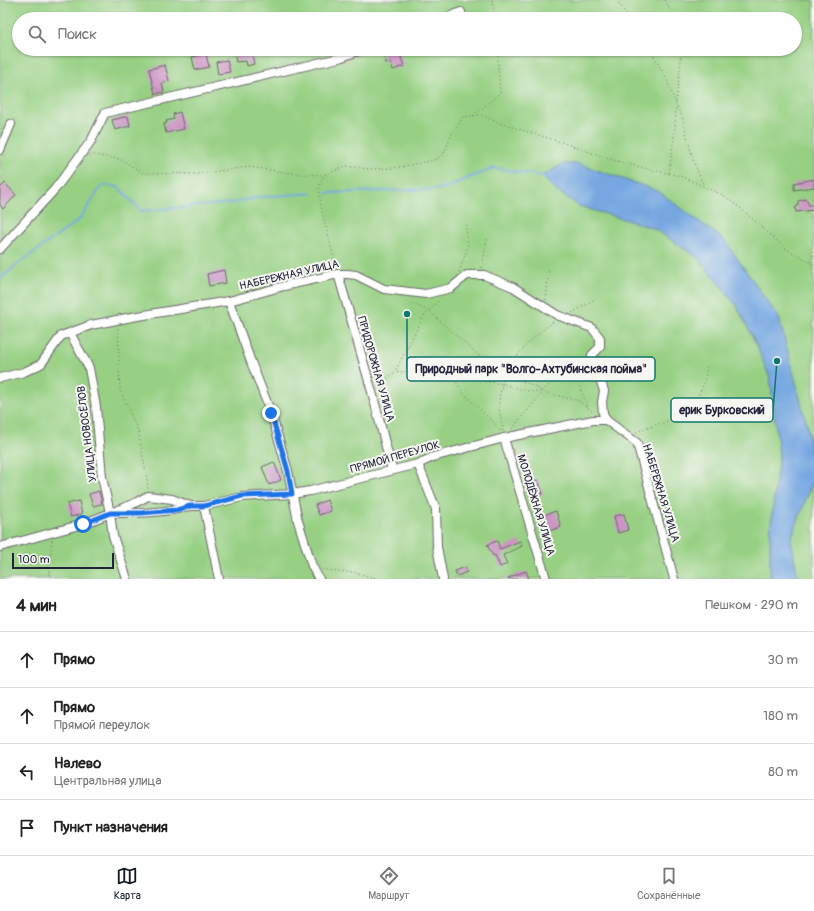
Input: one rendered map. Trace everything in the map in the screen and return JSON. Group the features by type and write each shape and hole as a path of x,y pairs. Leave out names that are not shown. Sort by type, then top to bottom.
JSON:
{"street":[{"path":"0,249 55,189 91,141 105,113 345,56"},
{"path":"0,150 11,124"},
{"name":"НАБЕРЕЖНАЯ УЛИЦА","path":"0,378 24,372 41,364 61,336 91,325 229,301 284,286 338,274 356,275 384,289 426,294 451,288 466,276 484,276 513,287 557,315 592,328 600,338 600,347 592,355"},
{"name":"ПРИДОРОЖНАЯ УЛИЦА","path":"338,274 372,392 392,470"},
{"path":"229,301 271,413 288,471 298,521 312,566 319,579"},
{"name":"УЛИЦА НОВОСЁЛОВ","path":"70,333 89,368 96,407 102,477 110,513 113,536 127,579"},
{"path":"592,355 604,391 602,402 603,413 606,420"},
{"name":"ПРЯМОЙ ПЕРЕУЛОК","path":"110,513 141,513 177,510 190,506 204,506 242,496 292,494 310,491 418,464 433,457 504,438 593,420 606,420"},
{"name":"НАБЕРЕЖНАЯ УЛИЦА","path":"606,420 637,444 674,579"},
{"name":"МОЛОДЁЖНАЯ УЛИЦА","path":"504,438 546,579"},
{"path":"418,464 436,510 437,547 443,579"},
{"path":"0,547 83,524 133,504 148,496"},
{"name":"ПРЯМОЙ ПЕРЕУЛОК","path":"148,496 172,499 190,506"},
{"path":"204,506 219,579"}],"path":[{"path":"492,0 495,12"},
{"path":"617,0 625,12"},
{"path":"665,0 671,12"},
{"path":"472,116 500,93 497,56"},
{"path":"654,56 667,80 682,117 694,163 705,187"},
{"path":"668,174 675,130 681,56"},
{"path":"88,157 94,155 120,159 144,173 198,174 249,168 298,174 324,175 346,166 369,169 394,168 430,162 436,159 444,152 452,134 463,117 481,115 498,124 561,142 616,161 680,176 705,187 723,196 739,207 785,248 814,264"},
{"path":"324,175 319,187 321,208 338,274"},
{"path":"482,268 487,238"},
{"path":"814,243 814,256"},
{"path":"546,307 549,268"},
{"path":"402,299 429,311 477,354 507,375 534,386 543,392"},
{"path":"504,438 499,404 502,384 514,360 538,333 555,321 565,317 595,299"},
{"path":"118,320 120,390 138,432 146,473 148,496"},
{"path":"504,438 548,386 592,355"},
{"path":"576,366 578,383 589,409"},
{"path":"630,434 681,416 696,399 704,384 707,367"},
{"path":"372,392 394,373 422,370 502,384 528,391 543,392 579,401 595,413"},
{"path":"452,376 464,394 494,423 504,438"},
{"path":"48,579 52,532"},
{"path":"52,532 50,566 52,579"},
{"path":"312,566 337,572 352,572 380,579"}],"green space":[{"path":"0,0 814,0 814,579 0,579"}],"water":[{"path":"563,164 579,164 658,191 724,240 779,318 808,429 814,478 791,539 798,579 770,579 770,532 779,454 770,378 756,344 737,306 697,257 653,228 579,206 554,189 542,176"}],"building":[{"path":"206,56 209,67 195,70 192,57"},
{"path":"235,56 252,56 254,64 247,66 246,61 236,62"},
{"path":"383,56 400,56 404,66 393,70 390,62 386,63"},
{"path":"227,60 230,72 218,74 216,62"},
{"path":"165,65 169,81 162,83 164,92 155,94 149,69"},
{"path":"180,112 184,129 166,133 164,124 167,123 166,121 174,119 173,114"},
{"path":"128,116 130,126 115,130 112,120"},
{"path":"814,179 814,187 794,190 794,183"},
{"path":"5,183 16,195 3,209 0,205 0,188"},
{"path":"806,199 809,205 814,205 814,210 796,212 795,208 798,205 798,201"},
{"path":"224,270 226,283 209,286 207,274"},
{"path":"274,462 281,480 269,485 262,467"},
{"path":"538,480 543,494 531,498 526,484"},
{"path":"99,491 102,504 93,506 89,494"},
{"path":"327,500 331,511 319,515 315,505"},
{"path":"79,501 82,514 71,517 67,504"},
{"path":"556,511 561,527 549,531 544,515"},
{"path":"624,514 628,530 618,533 614,516"},
{"path":"497,541 500,549 520,541 522,546 503,555 507,564 500,567 495,555 493,556 487,545"},
{"path":"465,567 467,572 457,576 455,571"},
{"path":"526,571 529,579 508,579 508,578"}],"waterway":[{"path":"327,193 441,189 494,168 542,176"},
{"path":"0,279 18,264 79,220 102,185 118,187 141,211 232,203 260,197 312,193"}],"place":[{"name":"Природный парк \"Волго-Ахтубинская пойма\"","path":"407,314"},
{"name":"ерик Бурковский","path":"777,361"}],"route":[{"path":"83,524 110,513 141,513 177,510 190,506 204,506 242,496 292,494 288,471 271,413"}]}
